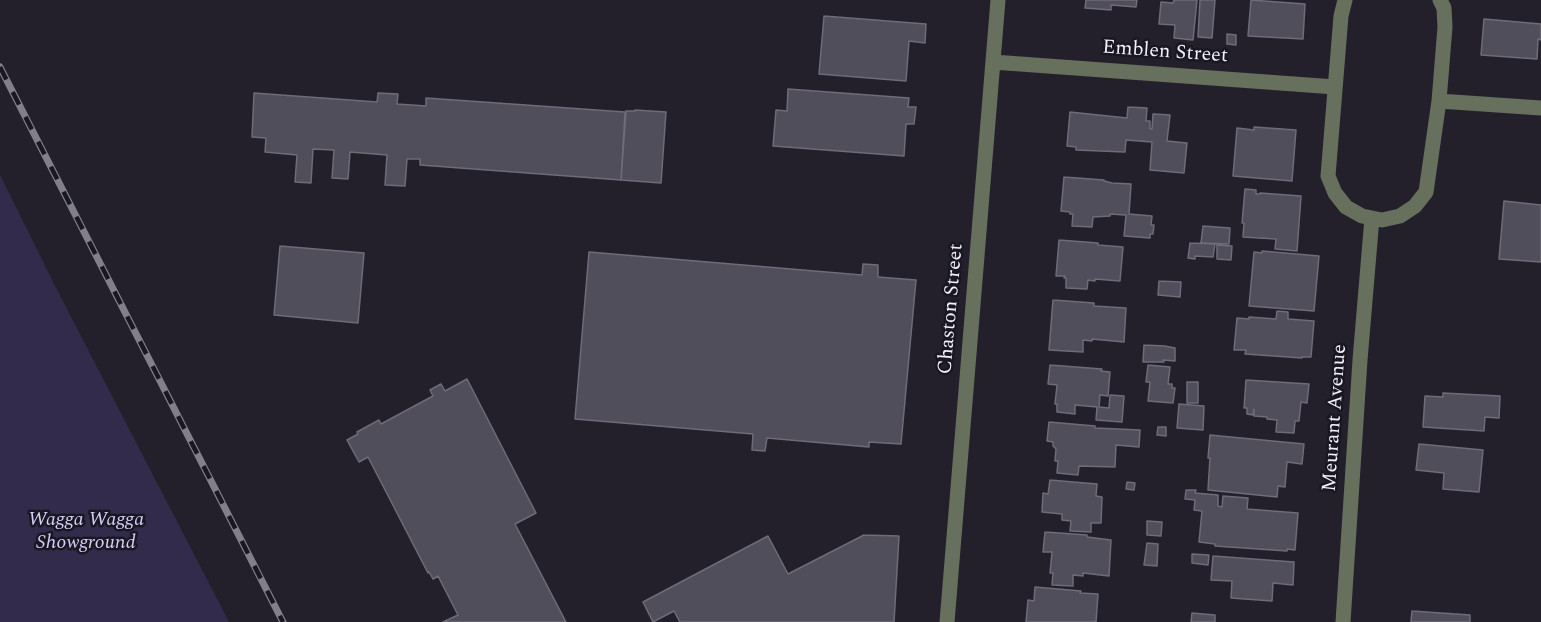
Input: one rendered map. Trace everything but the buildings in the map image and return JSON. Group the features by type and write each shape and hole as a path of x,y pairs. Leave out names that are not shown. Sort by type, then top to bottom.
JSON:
{"street":[{"name":"Chaston Street","path":"947,622 998,0"},
{"path":"1344,0 1328,176 1335,193 1346,207 1362,216 1382,220 1400,216 1415,206 1426,192 1439,100 1444,27 1444,8 1440,0"},
{"name":"Emblen Street","path":"993,62 1335,87"},
{"path":"1439,100 1541,108"},
{"name":"Meurant Avenue","path":"1343,622 1360,360 1372,218"}],"green space":[{"name":"Wagga Wagga Showground","path":"0,175 55,286 229,622 0,622"}],"railway":[{"path":"0,67 283,622"}]}
